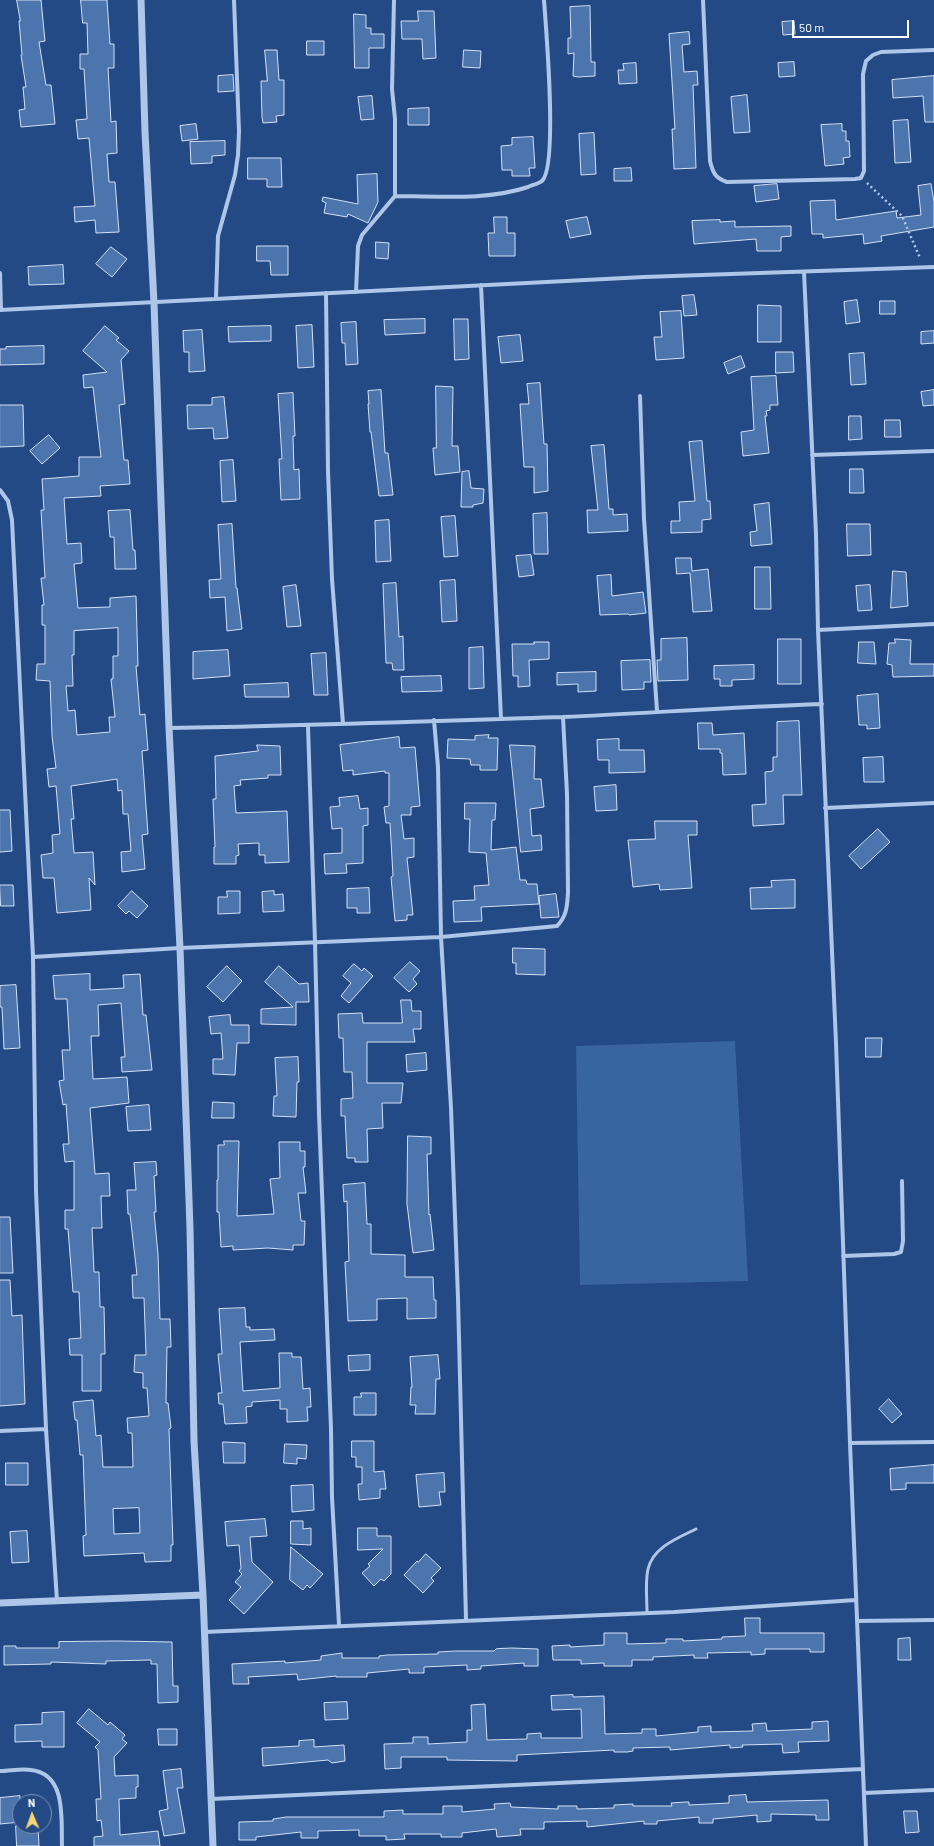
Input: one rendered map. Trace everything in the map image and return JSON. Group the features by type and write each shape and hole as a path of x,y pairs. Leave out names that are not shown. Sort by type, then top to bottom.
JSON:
{"street":[{"path":"141,0 145,132 154,303 169,728 180,948 190,1228 194,1441 203,1595 203,1632 213,1846"},
{"path":"216,298 215,269 218,236 235,175 238,155 239,131 234,0"},
{"path":"356,292 358,246 362,235 395,196 395,119 392,89 394,0"},
{"path":"395,196 484,196 508,193 540,182 546,177 550,131 550,104 544,0"},
{"path":"703,0 710,161 713,173 718,179 728,182 861,178 864,171 863,74 866,61 873,55 881,52 934,50"},
{"path":"0,273 1,310 481,285 934,267"},
{"path":"804,272 816,534 818,630 866,1846"},
{"path":"481,285 501,718"},
{"path":"326,293 328,471 332,579 343,724"},
{"path":"640,396 644,518 657,712"},
{"path":"812,455 934,451"},
{"path":"0,490 8,501 12,520 33,957 36,1191 46,1429 57,1601"},
{"path":"818,630 934,624"},
{"path":"169,728 308,726 822,704"},
{"path":"33,957 180,948 441,937 557,926 563,919 567,909 568,893 567,794 563,716"},
{"path":"434,720 438,767 441,937 451,1108 458,1298 466,1620"},
{"path":"308,726 315,942 319,1138 331,1429 332,1497 339,1625"},
{"path":"825,808 934,803"},
{"path":"843,1256 894,1254 901,1252 903,1241 902,1181"},
{"path":"0,1431 46,1429"},
{"path":"850,1443 934,1442"},
{"path":"0,1603 203,1595"},
{"path":"203,1632 647,1612 856,1600"},
{"path":"857,1621 934,1620"},
{"path":"211,1799 863,1768"},
{"path":"0,1771 32,1770 48,1776 56,1785 60,1803 62,1846"},
{"path":"864,1793 934,1790"}],"lane":[{"path":"647,1612 648,1570 650,1563 659,1550 669,1542 696,1529"}],"path":[{"path":"861,178 902,216 924,268"}],"shaded area":[{"path":"735,1041 748,1281 580,1285 576,1046"}],"building":[{"path":"17,0 41,0 45,41 39,42 46,85 51,85 55,124 21,127 19,110 25,109 23,87 26,87 21,55 20,21"},
{"path":"81,0 107,0 110,44 114,44 114,68 108,68 111,122 116,121 117,153 107,154 109,182 115,182 119,232 96,233 95,220 75,222 74,207 95,206 89,138 78,139 76,120 87,119 84,69 80,69 80,54 88,54 87,23 83,23"},
{"path":"590,6 591,62 595,62 595,76 573,76 574,53 568,54 568,38 571,38 570,7"},
{"path":"418,11 434,11 436,58 423,59 422,39 402,39 401,21 418,21"},
{"path":"354,14 366,15 366,28 371,28 371,34 384,34 384,48 369,48 369,68 355,68"},
{"path":"794,21 795,34 783,35 782,22"},
{"path":"689,32 690,44 682,45 684,72 697,71 698,85 693,85 696,168 674,169 672,129 675,129 669,34"},
{"path":"307,41 324,41 324,55 307,55"},
{"path":"265,50 277,50 279,80 284,80 284,115 276,116 277,122 263,123 261,81 267,81"},
{"path":"464,50 481,51 480,68 463,67"},
{"path":"794,62 795,76 779,77 778,63"},
{"path":"636,63 637,83 619,84 618,70 624,70 623,64"},
{"path":"233,75 234,91 218,92 218,76"},
{"path":"934,76 934,122 925,122 923,96 893,98 892,80"},
{"path":"747,95 750,132 734,133 731,97"},
{"path":"372,96 374,119 361,120 358,97"},
{"path":"429,108 429,125 408,125 408,109"},
{"path":"908,120 911,162 895,163 893,121"},
{"path":"196,124 198,139 182,141 180,126"},
{"path":"842,124 842,131 846,131 846,141 849,141 850,157 843,158 844,164 825,166 821,125"},
{"path":"594,133 596,174 581,175 579,134"},
{"path":"533,137 535,168 529,168 530,176 512,176 512,170 502,170 501,146 512,145 512,138"},
{"path":"225,141 225,155 212,156 212,163 191,164 190,142"},
{"path":"248,158 281,158 282,187 267,187 267,179 248,179"},
{"path":"631,168 632,181 614,181 614,169"},
{"path":"377,174 378,202 368,223 348,214 347,217 324,213 326,203 322,201 323,197 358,204 357,175"},
{"path":"777,184 779,199 756,202 754,186"},
{"path":"931,184 934,202 934,227 881,236 882,241 864,244 863,234 823,238 823,234 812,234 810,201 835,200 836,220 896,211 897,218 921,215 918,186"},
{"path":"494,217 507,217 507,233 515,233 515,256 489,256 488,233 494,233"},
{"path":"587,217 591,234 570,238 566,221"},
{"path":"720,220 720,222 735,221 735,227 791,226 791,236 781,237 781,251 757,251 756,239 694,244 692,221"},
{"path":"376,242 389,243 388,259 376,258"},
{"path":"257,246 288,246 288,275 271,275 270,261 257,261"},
{"path":"111,247 127,259 112,277 96,264"},
{"path":"63,265 64,284 29,285 28,267"},
{"path":"694,295 697,315 684,316 682,296"},
{"path":"857,300 860,322 846,324 844,302"},
{"path":"880,301 895,301 895,314 880,314"},
{"path":"758,305 781,306 781,342 758,342"},
{"path":"681,311 684,358 656,360 654,337 662,337 660,312"},
{"path":"425,319 425,333 385,335 384,320"},
{"path":"454,319 468,319 469,359 455,360"},
{"path":"356,322 358,364 346,365 345,343 342,343 341,323"},
{"path":"312,325 314,367 298,368 296,326"},
{"path":"105,326 119,338 116,340 129,351 121,360 125,404 119,405 124,460 128,460 130,484 100,486 101,496 64,498 67,544 81,543 82,563 74,564 78,608 110,607 110,598 136,596 138,666 136,666 140,715 145,714 148,750 142,751 148,834 142,835 145,869 122,872 121,852 131,851 128,814 123,814 122,790 118,791 117,779 71,786 74,819 71,819 74,853 93,852 95,885 89,878 91,910 57,913 54,878 43,878 41,855 53,853 52,835 60,834 56,786 49,787 47,769 56,768 52,736 50,681 36,680 37,664 45,664 45,625 42,625 42,605 44,605 41,578 45,578 41,510 44,510 42,479 79,476 79,457 101,457 93,387 84,388 83,375 107,372 83,351","holes":["118,628 118,656 113,656 113,679 111,679 115,717 109,717 110,732 77,735 75,710 68,711 66,686 73,686 72,655 74,655 74,631"]},
{"path":"271,326 271,341 229,342 228,327"},
{"path":"202,330 205,371 189,372 189,352 184,352 183,331"},
{"path":"934,331 934,343 921,344 921,332"},
{"path":"520,335 523,361 501,363 498,337"},
{"path":"44,346 44,364 0,365 0,349 6,349 6,347"},
{"path":"776,352 793,352 794,372 776,373"},
{"path":"864,353 866,384 851,385 849,354"},
{"path":"741,356 745,367 728,374 724,363"},
{"path":"776,376 778,405 770,405 770,410 766,411 767,416 765,416 769,453 743,456 741,432 754,430 751,377"},
{"path":"540,383 544,444 547,444 548,491 534,493 534,467 524,467 520,404 529,404 527,384"},
{"path":"436,386 453,387 452,446 458,446 460,472 435,475 433,448 436,448"},
{"path":"381,390 385,453 388,453 393,495 379,496 370,432 368,391"},
{"path":"934,390 934,405 923,406 921,392"},
{"path":"293,393 295,436 293,436 294,470 299,469 300,499 281,500 279,459 282,459 278,394"},
{"path":"224,397 228,438 214,439 213,428 188,429 187,405 212,405 212,398"},
{"path":"0,405 23,405 24,446 0,447"},
{"path":"849,416 861,416 862,439 849,440"},
{"path":"885,420 900,420 901,437 885,437"},
{"path":"49,435 60,448 42,464 30,451"},
{"path":"702,441 707,501 710,501 711,519 702,520 702,532 671,533 671,521 680,521 679,502 695,501 689,442"},
{"path":"604,445 609,509 613,509 613,515 627,514 628,531 588,533 587,510 598,510 591,446"},
{"path":"233,460 236,501 222,502 220,461"},
{"path":"850,469 863,469 864,493 850,493"},
{"path":"469,471 471,488 484,489 483,503 473,505 473,507 461,507 462,472"},
{"path":"769,503 772,544 751,546 750,532 757,531 754,505"},
{"path":"130,510 136,569 115,569 114,537 110,537 108,511"},
{"path":"547,513 548,554 534,554 533,514"},
{"path":"455,516 458,556 444,557 441,517"},
{"path":"389,520 391,561 376,562 375,521"},
{"path":"232,524 236,588 242,629 227,631 225,597 210,598 209,580 221,579 218,525"},
{"path":"847,524 870,524 871,555 848,556"},
{"path":"531,555 534,575 519,577 516,556"},
{"path":"676,558 691,558 692,571 708,569 712,611 693,612 690,573 677,574"},
{"path":"755,567 770,567 771,609 755,609"},
{"path":"893,571 906,572 908,606 891,608"},
{"path":"611,575 612,596 643,592 646,613 629,615 600,615 597,576"},
{"path":"455,580 457,621 442,622 440,581"},
{"path":"396,583 399,637 403,636 404,670 393,670 392,663 386,663 383,584"},
{"path":"296,585 301,626 287,627 283,587"},
{"path":"870,585 872,610 858,611 856,586"},
{"path":"687,638 688,680 658,681 657,660 661,660 661,639"},
{"path":"778,639 801,639 801,684 778,684"},
{"path":"895,639 911,640 910,664 934,664 934,676 893,677 892,665 887,664 889,643 895,643"},
{"path":"534,642 549,642 549,659 529,660 530,686 518,687 518,676 513,676 512,644 534,644"},
{"path":"859,642 874,642 876,664 858,663"},
{"path":"483,647 484,688 469,689 469,648"},
{"path":"228,650 230,676 193,679 193,652"},
{"path":"326,653 328,695 314,695 311,654"},
{"path":"650,660 651,682 644,682 644,689 622,690 621,661"},
{"path":"754,665 754,679 732,680 732,686 720,686 720,679 714,679 714,666"},
{"path":"596,672 596,691 578,692 578,684 557,685 557,673"},
{"path":"441,676 442,691 402,692 401,677"},
{"path":"288,683 289,697 245,697 244,685"},
{"path":"878,694 880,728 867,729 867,725 859,725 857,696"},
{"path":"799,721 802,795 783,795 784,824 753,826 752,805 766,804 765,772 773,771 773,757 777,757 777,722"},
{"path":"698,723 712,723 713,735 744,733 746,774 723,775 722,753 720,753 720,749 699,749"},
{"path":"489,735 488,738 498,738 497,770 480,770 480,765 471,765 470,759 447,758 448,739 475,740 475,736"},
{"path":"399,737 400,748 415,747 420,806 411,807 411,815 401,815 404,839 414,838 414,857 407,858 413,915 407,915 407,920 395,921 391,877 393,876 390,823 386,823 384,807 389,806 389,773 385,773 385,771 353,775 353,770 343,771 340,745"},
{"path":"619,739 619,750 644,750 645,772 609,773 609,760 598,760 597,740"},
{"path":"257,745 280,746 281,775 268,775 268,778 240,780 241,785 234,786 236,813 287,811 289,862 265,863 265,855 259,855 259,843 238,844 239,855 236,856 236,864 214,864 215,847 213,799 216,799 215,756 258,751"},
{"path":"510,745 535,746 534,779 541,779 544,807 530,809 532,836 541,835 542,850 521,852"},
{"path":"883,757 884,782 864,782 863,758"},
{"path":"616,785 617,810 596,811 594,787"},
{"path":"358,796 360,809 368,808 368,825 363,826 363,863 346,864 347,873 325,874 324,854 342,853 342,828 332,829 330,807 340,806 339,798"},
{"path":"465,803 496,803 495,820 492,820 491,850 516,847 520,880 526,880 527,884 537,884 539,904 481,907 482,921 454,922 453,901 475,900 474,886 489,885 486,853 469,852 470,819 465,819"},
{"path":"0,810 10,810 12,851 0,852"},
{"path":"655,821 697,821 697,835 688,835 692,888 660,890 659,884 633,887 628,840 655,839"},
{"path":"878,829 890,842 861,869 849,856"},
{"path":"795,880 795,908 751,909 750,888 772,887 771,881"},
{"path":"0,885 13,885 14,906 1,906"},
{"path":"369,888 370,913 357,913 357,908 347,908 347,889"},
{"path":"132,891 148,906 137,918 129,911 126,914 118,906"},
{"path":"227,891 240,891 240,913 218,914 218,897 227,897"},
{"path":"274,891 274,895 283,894 284,911 263,912 262,892"},
{"path":"556,894 559,917 541,918 539,896"},
{"path":"513,948 545,949 545,975 516,974 516,963 513,963"},
{"path":"410,962 420,971 413,979 417,984 409,992 394,978"},
{"path":"354,964 362,971 364,968 373,976 349,1003 341,996 351,983 343,976"},
{"path":"227,966 242,981 223,1002 207,987"},
{"path":"279,966 299,984 308,983 309,1002 296,1002 296,1025 261,1024 261,1009 293,1007 265,982"},
{"path":"90,974 90,990 124,988 123,975 140,974 143,1015 146,1015 152,1070 122,1072 121,1057 125,1057 121,1003 98,1005 99,1036 91,1036 93,1079 127,1077 129,1103 90,1108 95,1174 109,1173 110,1196 101,1196 102,1228 92,1228 94,1272 99,1272 100,1307 104,1307 105,1354 101,1354 101,1391 82,1391 82,1355 70,1355 69,1339 81,1338 79,1292 73,1292 68,1229 65,1229 65,1210 74,1210 74,1161 65,1162 63,1144 69,1144 66,1104 63,1105 59,1081 64,1080 62,1050 70,1050 67,999 55,999 53,976"},
{"path":"16,985 20,1048 4,1049 2,1007 0,1007 0,986"},
{"path":"401,1000 411,1000 412,1011 421,1011 421,1029 413,1029 415,1042 367,1042 367,1083 403,1083 401,1103 382,1103 383,1128 367,1129 368,1162 355,1162 355,1158 347,1158 345,1116 341,1116 341,1099 353,1098 352,1072 344,1072 343,1038 339,1038 338,1014 362,1013 363,1023 402,1023"},
{"path":"230,1015 231,1025 249,1025 249,1043 237,1043 235,1075 213,1074 213,1059 223,1059 221,1033 211,1034 209,1017"},
{"path":"866,1038 882,1038 881,1057 866,1057"},
{"path":"426,1053 427,1070 407,1072 406,1055"},
{"path":"298,1057 299,1082 297,1082 296,1117 273,1116 274,1096 277,1096 275,1058"},
{"path":"213,1102 234,1103 234,1118 212,1118"},
{"path":"149,1105 151,1130 128,1131 126,1107"},
{"path":"408,1136 431,1137 431,1154 427,1154 429,1215 430,1214 434,1250 413,1253 407,1204"},
{"path":"224,1141 239,1141 237,1216 274,1214 270,1179 280,1178 279,1142 300,1142 300,1151 305,1151 305,1167 303,1167 306,1193 298,1193 301,1221 305,1221 304,1245 293,1245 293,1250 268,1248 233,1250 233,1246 221,1247 219,1212 217,1212 217,1180 218,1145 224,1145"},
{"path":"156,1162 157,1175 154,1176 156,1212 154,1212 158,1254 160,1319 170,1319 171,1347 167,1347 166,1403 168,1403 171,1428 169,1429 173,1545 171,1545 171,1561 145,1562 144,1553 84,1556 83,1536 86,1535 83,1455 80,1455 77,1420 75,1420 73,1402 93,1400 96,1436 101,1435 103,1467 133,1467 132,1433 128,1433 127,1418 149,1416 147,1388 143,1388 143,1373 134,1372 135,1355 146,1355 144,1298 133,1298 132,1275 137,1275 130,1214 128,1214 127,1190 136,1190 134,1163","holes":["139,1508 140,1533 114,1534 113,1509"]},
{"path":"365,1183 367,1224 371,1224 371,1254 405,1255 405,1277 433,1277 434,1300 436,1300 436,1318 407,1319 407,1298 377,1299 377,1320 348,1321 345,1262 349,1261 347,1201 344,1202 343,1185"},
{"path":"0,1217 10,1217 13,1273 0,1273"},
{"path":"0,1280 10,1280 12,1316 22,1315 25,1404 0,1406"},
{"path":"245,1308 246,1327 250,1327 250,1330 274,1329 275,1340 240,1342 243,1391 280,1388 279,1353 292,1353 292,1357 301,1357 303,1389 310,1388 311,1407 307,1407 308,1421 287,1422 287,1409 280,1409 280,1400 252,1402 252,1406 246,1407 247,1423 225,1424 223,1404 219,1404 218,1393 222,1393 218,1354 222,1354 219,1309"},
{"path":"370,1355 370,1370 349,1371 348,1356"},
{"path":"438,1355 440,1379 436,1379 435,1414 415,1414 416,1405 410,1405 412,1387 410,1357"},
{"path":"361,1393 376,1393 376,1415 354,1415 354,1397 361,1397"},
{"path":"889,1399 902,1414 892,1423 879,1409"},
{"path":"352,1441 374,1441 374,1472 384,1471 386,1489 380,1489 380,1498 359,1500 358,1484 362,1484 362,1467 356,1467 356,1457 352,1457"},
{"path":"223,1442 245,1443 245,1463 224,1463"},
{"path":"285,1444 307,1445 306,1459 297,1458 297,1464 284,1463"},
{"path":"6,1463 28,1463 28,1485 6,1485"},
{"path":"934,1465 934,1483 906,1483 906,1489 891,1490 890,1469"},
{"path":"444,1473 445,1492 439,1492 441,1505 419,1507 416,1475"},
{"path":"313,1485 314,1510 292,1512 291,1486"},
{"path":"265,1519 267,1536 250,1537 252,1562 273,1582 244,1614 229,1600 241,1587 235,1582 242,1574 239,1571 241,1568 239,1545 227,1546 225,1522"},
{"path":"291,1521 303,1521 303,1529 311,1528 311,1545 291,1544"},
{"path":"358,1528 377,1528 377,1536 391,1536 391,1574 384,1581 381,1579 374,1586 362,1573 370,1566 368,1564 383,1549 358,1550"},
{"path":"27,1531 29,1562 12,1563 10,1532"},
{"path":"291,1547 323,1574 310,1588 307,1585 303,1590 290,1580"},
{"path":"426,1554 441,1568 431,1578 434,1581 423,1593 404,1575"},
{"path":"745,1618 760,1618 760,1633 824,1633 824,1652 810,1652 810,1649 765,1649 765,1654 751,1655 751,1652 707,1653 708,1658 694,1658 694,1655 653,1657 653,1660 632,1660 632,1666 604,1666 604,1663 581,1664 581,1660 553,1660 552,1646 570,1645 570,1647 604,1645 604,1633 627,1633 627,1644 666,1643 666,1639 683,1639 683,1641 745,1636"},
{"path":"910,1638 911,1660 898,1660 898,1639"},
{"path":"59,1642 172,1642 173,1686 178,1686 178,1702 158,1703 157,1664 151,1664 151,1660 106,1661 106,1664 51,1662 51,1664 4,1665 4,1646 16,1646 16,1648 59,1648"},
{"path":"496,1649 538,1649 538,1666 524,1666 524,1663 481,1666 481,1669 467,1670 467,1665 424,1667 424,1673 409,1673 409,1669 367,1673 367,1677 336,1676 298,1680 297,1674 248,1677 249,1684 233,1684 232,1664 285,1661 285,1663 321,1660 321,1656 342,1653 342,1658 379,1658 379,1656 387,1655 438,1654 438,1652 455,1651 494,1651"},
{"path":"573,1695 573,1697 604,1696 605,1734 642,1733 642,1729 656,1729 656,1736 698,1732 698,1727 711,1726 711,1732 753,1731 752,1724 766,1723 767,1731 812,1729 812,1722 828,1721 829,1741 798,1742 799,1752 783,1753 782,1744 742,1745 743,1747 730,1748 730,1745 670,1750 670,1747 633,1748 633,1751 627,1752 614,1752 614,1750 517,1755 517,1761 447,1760 447,1757 401,1757 401,1768 385,1769 384,1744 413,1743 413,1737 428,1737 428,1744 467,1742 467,1730 472,1730 471,1705 485,1704 487,1740 527,1739 527,1734 541,1733 541,1738 582,1738 581,1709 552,1710 551,1696"},
{"path":"347,1702 348,1719 325,1720 324,1703"},
{"path":"89,1709 108,1725 110,1722 125,1735 122,1739 127,1743 114,1757 115,1776 138,1775 136,1798 119,1799 120,1835 158,1831 160,1846 94,1846 94,1837 103,1836 101,1820 97,1821 96,1799 101,1799 98,1750 95,1747 100,1742 77,1723"},
{"path":"64,1712 64,1747 42,1747 42,1741 15,1742 15,1725 42,1724 42,1713"},
{"path":"158,1729 177,1729 177,1745 159,1745"},
{"path":"314,1740 314,1747 344,1745 345,1761 332,1763 328,1760 263,1766 262,1748 299,1746 299,1741"},
{"path":"181,1769 183,1788 177,1788 185,1833 164,1836 159,1811 168,1809 163,1771"},
{"path":"746,1795 747,1802 828,1800 829,1820 816,1820 816,1815 771,1814 771,1821 757,1822 757,1815 713,1819 713,1823 699,1823 699,1817 657,1821 657,1824 644,1824 644,1821 587,1827 587,1821 544,1822 544,1829 520,1829 521,1835 497,1837 496,1829 462,1833 462,1837 441,1837 441,1834 404,1834 405,1839 386,1840 386,1836 359,1836 359,1830 318,1831 318,1838 301,1838 301,1832 256,1837 256,1840 239,1840 239,1822 273,1821 273,1819 286,1817 384,1817 384,1811 403,1810 403,1814 443,1814 443,1806 462,1806 462,1812 495,1809 494,1804 510,1803 511,1807 558,1809 558,1806 577,1806 577,1809 614,1808 614,1805 633,1804 633,1806 672,1806 671,1803 685,1802 689,1802 689,1805 729,1803 729,1796"},
{"path":"12,1797 12,1823 0,1824 0,1798"},
{"path":"904,1811 917,1811 919,1832 906,1833"},
{"path":"16,1834 38,1834 39,1846 17,1846"}]}
